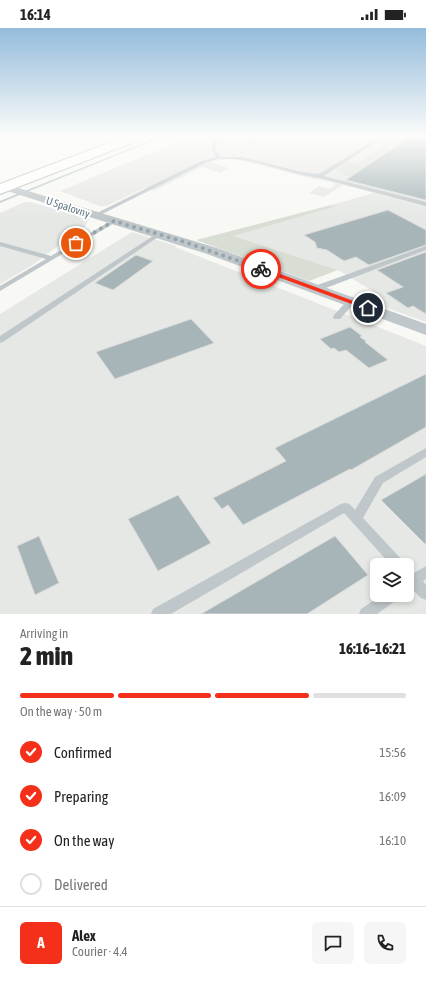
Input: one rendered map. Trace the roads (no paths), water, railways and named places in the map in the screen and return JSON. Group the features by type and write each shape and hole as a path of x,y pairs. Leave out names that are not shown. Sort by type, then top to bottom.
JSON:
{"main road":[{"path":"7,189 70,163"}],"street":[{"name":"U Spalovny","path":"7,189 34,195 212,251 426,330"}],"lane":[{"path":"96,215 200,163"},
{"path":"262,163 302,174 320,176 426,204"},
{"path":"320,176 340,163"},
{"path":"0,289 114,221"},
{"path":"0,340 159,234"},
{"path":"0,244 51,258"},
{"path":"315,289 426,248"},
{"path":"336,317 351,302"},
{"path":"356,519 379,480 426,452"},
{"path":"158,614 345,507 392,558"},
{"path":"414,578 426,572"},
{"path":"414,584 426,594"},
{"path":"366,614 383,602"}],"waterway":[{"path":"0,202 95,163"}]}
